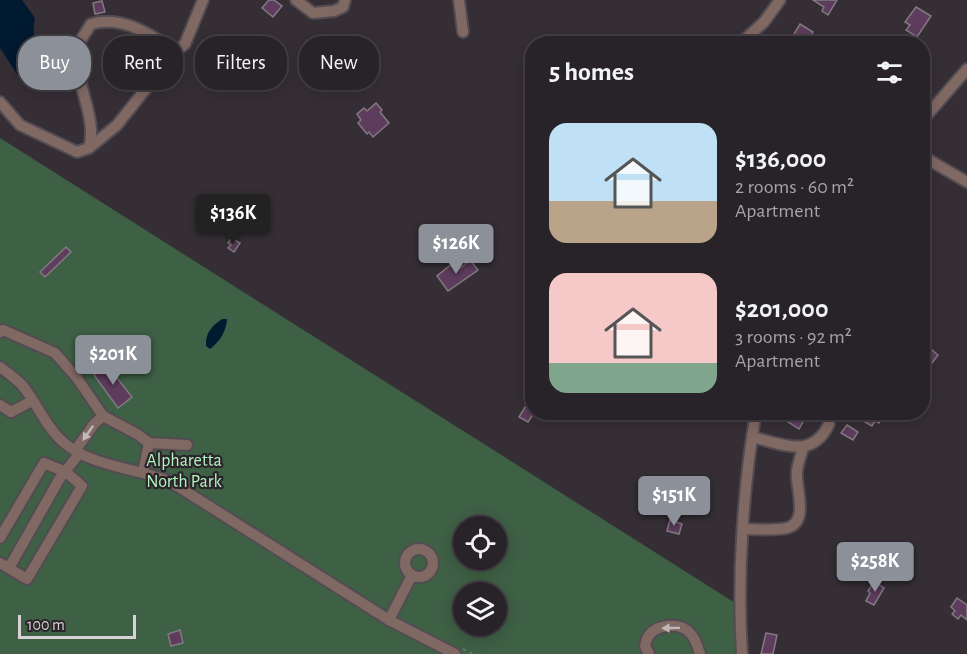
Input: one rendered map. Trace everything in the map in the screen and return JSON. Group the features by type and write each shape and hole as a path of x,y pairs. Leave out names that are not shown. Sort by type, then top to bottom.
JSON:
{"street":[{"path":"183,46 203,0"},
{"path":"296,0 313,13 334,11 343,7 345,0"},
{"path":"459,0 463,32"},
{"path":"749,36 764,22 780,0"},
{"path":"89,148 93,136 78,67 78,47 91,24 101,21 132,25 151,36"},
{"path":"930,113 967,69"},
{"path":"0,102 20,125 77,152 89,148 117,126 145,90"},
{"path":"930,161 967,183"},
{"path":"0,332 3,330 55,353 77,378 103,416 137,434 148,443 187,445"},
{"path":"0,367 23,386 54,432 77,452 103,464 143,472 171,482 389,620 455,654"},
{"path":"0,405 11,412 32,401"},
{"path":"0,538 44,463 66,472 82,486 27,579 4,566 66,472 94,424 103,416"},
{"path":"742,654 741,605 745,500 755,420"},
{"path":"752,437 803,448 811,445 820,437 829,424"},
{"path":"143,472 148,443"},
{"path":"744,529 787,528 795,523 800,505 797,472 803,448"},
{"path":"389,620 412,575"},
{"path":"649,654 645,646 648,637 656,629 670,626 684,628 692,634 700,654"}],"green space":[{"name":"Alpharetta North Park","path":"0,138 740,606 744,654 0,654"}],"water":[{"path":"0,0 22,0 35,18 34,36 18,36 18,76 0,48"},
{"path":"222,319 227,319 224,332 210,349 206,346 208,334 212,327"}],"building":[{"path":"269,0 274,0 282,6 273,17 262,8"},
{"path":"813,0 837,0 828,15 822,11 824,7"},
{"path":"102,1 105,12 95,14 93,3"},
{"path":"916,7 931,16 918,36 906,30 910,25 905,22"},
{"path":"800,24 813,32 810,36 793,36"},
{"path":"376,103 389,123 373,137 369,132 367,134 358,123 361,120 357,114 364,108 367,111"},
{"path":"231,238 240,243 234,252 228,248 231,245 228,243"},
{"path":"66,247 71,252 45,277 40,272"},
{"path":"470,260 478,270 448,291 437,276 453,263 458,270"},
{"path":"930,350 938,355 930,366"},
{"path":"107,365 132,397 118,408 94,375"},
{"path":"525,407 525,420 529,420 528,422 519,417"},
{"path":"785,420 804,420 799,429"},
{"path":"861,420 881,420 879,423 875,421 872,426"},
{"path":"847,425 858,432 853,440 841,433"},
{"path":"674,482 688,485 682,506 668,502"},
{"path":"670,520 682,524 679,534 667,531"},
{"path":"874,581 884,588 874,605 866,601 870,593 868,591"},
{"path":"957,598 967,605 967,620 961,615 958,619 952,614 955,611 951,607"},
{"path":"180,630 183,643 171,646 168,634"},
{"path":"766,633 777,635 773,654 761,654"}]}
